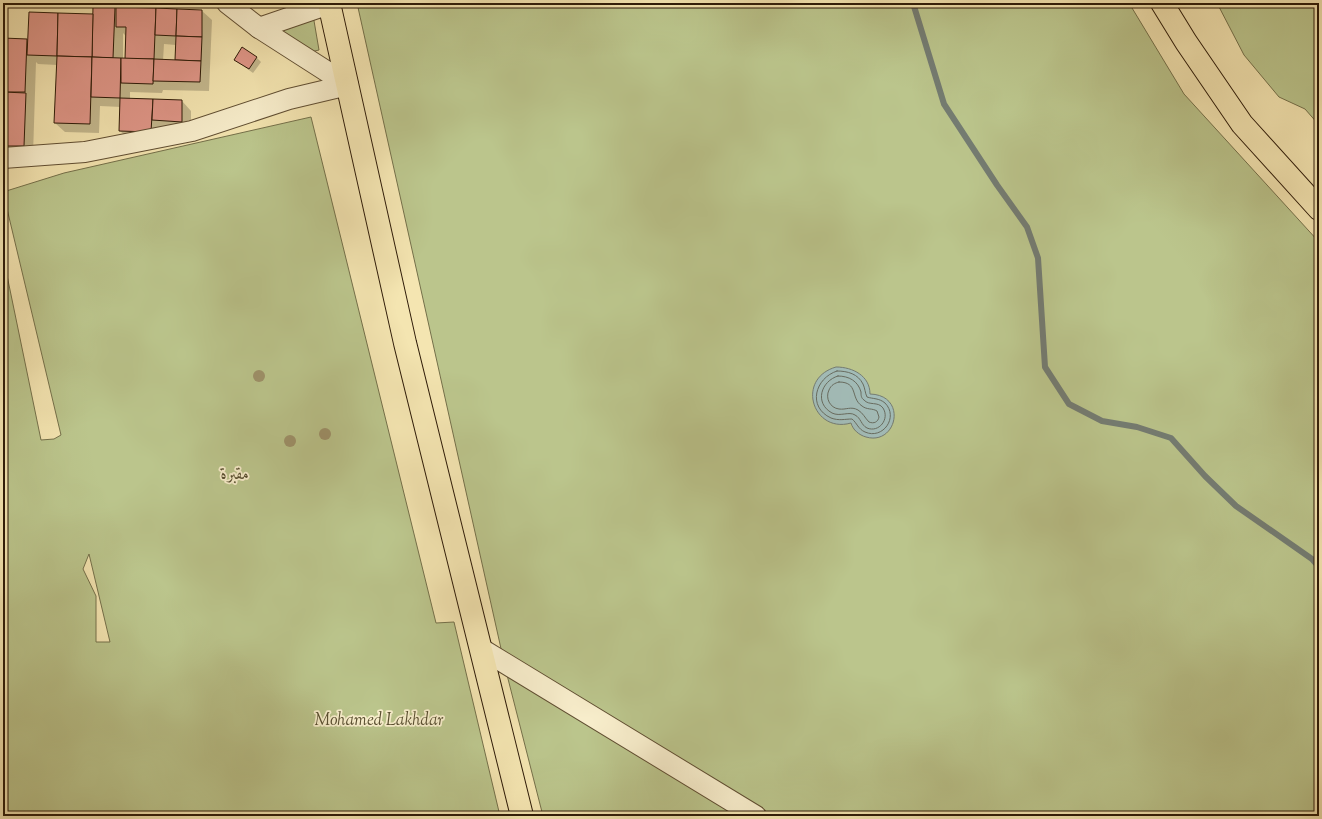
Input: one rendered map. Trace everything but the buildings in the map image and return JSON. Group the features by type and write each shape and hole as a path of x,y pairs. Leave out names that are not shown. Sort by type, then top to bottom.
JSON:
{"main road":[{"path":"1162,3 1186,42 1242,124 1319,209"},
{"path":"329,4 405,343 522,816"}],"street":[{"path":"227,3 258,28 348,85"},
{"path":"258,28 329,4"},
{"path":"3,158 85,152 192,130 290,99 348,85"},
{"path":"480,648 756,816"}],"green space":[{"path":"357,3 1129,3 1184,94 1319,242 1319,816 543,816 506,671"},
{"path":"1217,3 1319,3 1319,125 1305,109 1279,97 1244,55"},
{"path":"313,15 319,50 306,53 276,29"},
{"name":"مقبرة","path":"311,117 436,623 454,622 500,816 3,816 3,256 41,440 54,439 61,435 3,192 64,173","holes":["89,554 110,642 96,642 96,596 83,569"]}],"water":[{"path":"836,367 842,367 859,374 867,382 870,394 882,397 890,402 894,410 894,419 891,428 885,434 877,438 866,437 857,432 851,423 838,424 827,421 819,413 814,404 813,393 816,382 823,373"}],"waterway":[{"path":"913,3 944,104 997,185 1027,227 1038,258 1045,367 1069,404 1102,421 1137,427 1171,438 1205,476 1236,506 1312,559 1319,567"}],"park label":[{"name":"Mohamed Lakhdar","path":"379,721"}]}
